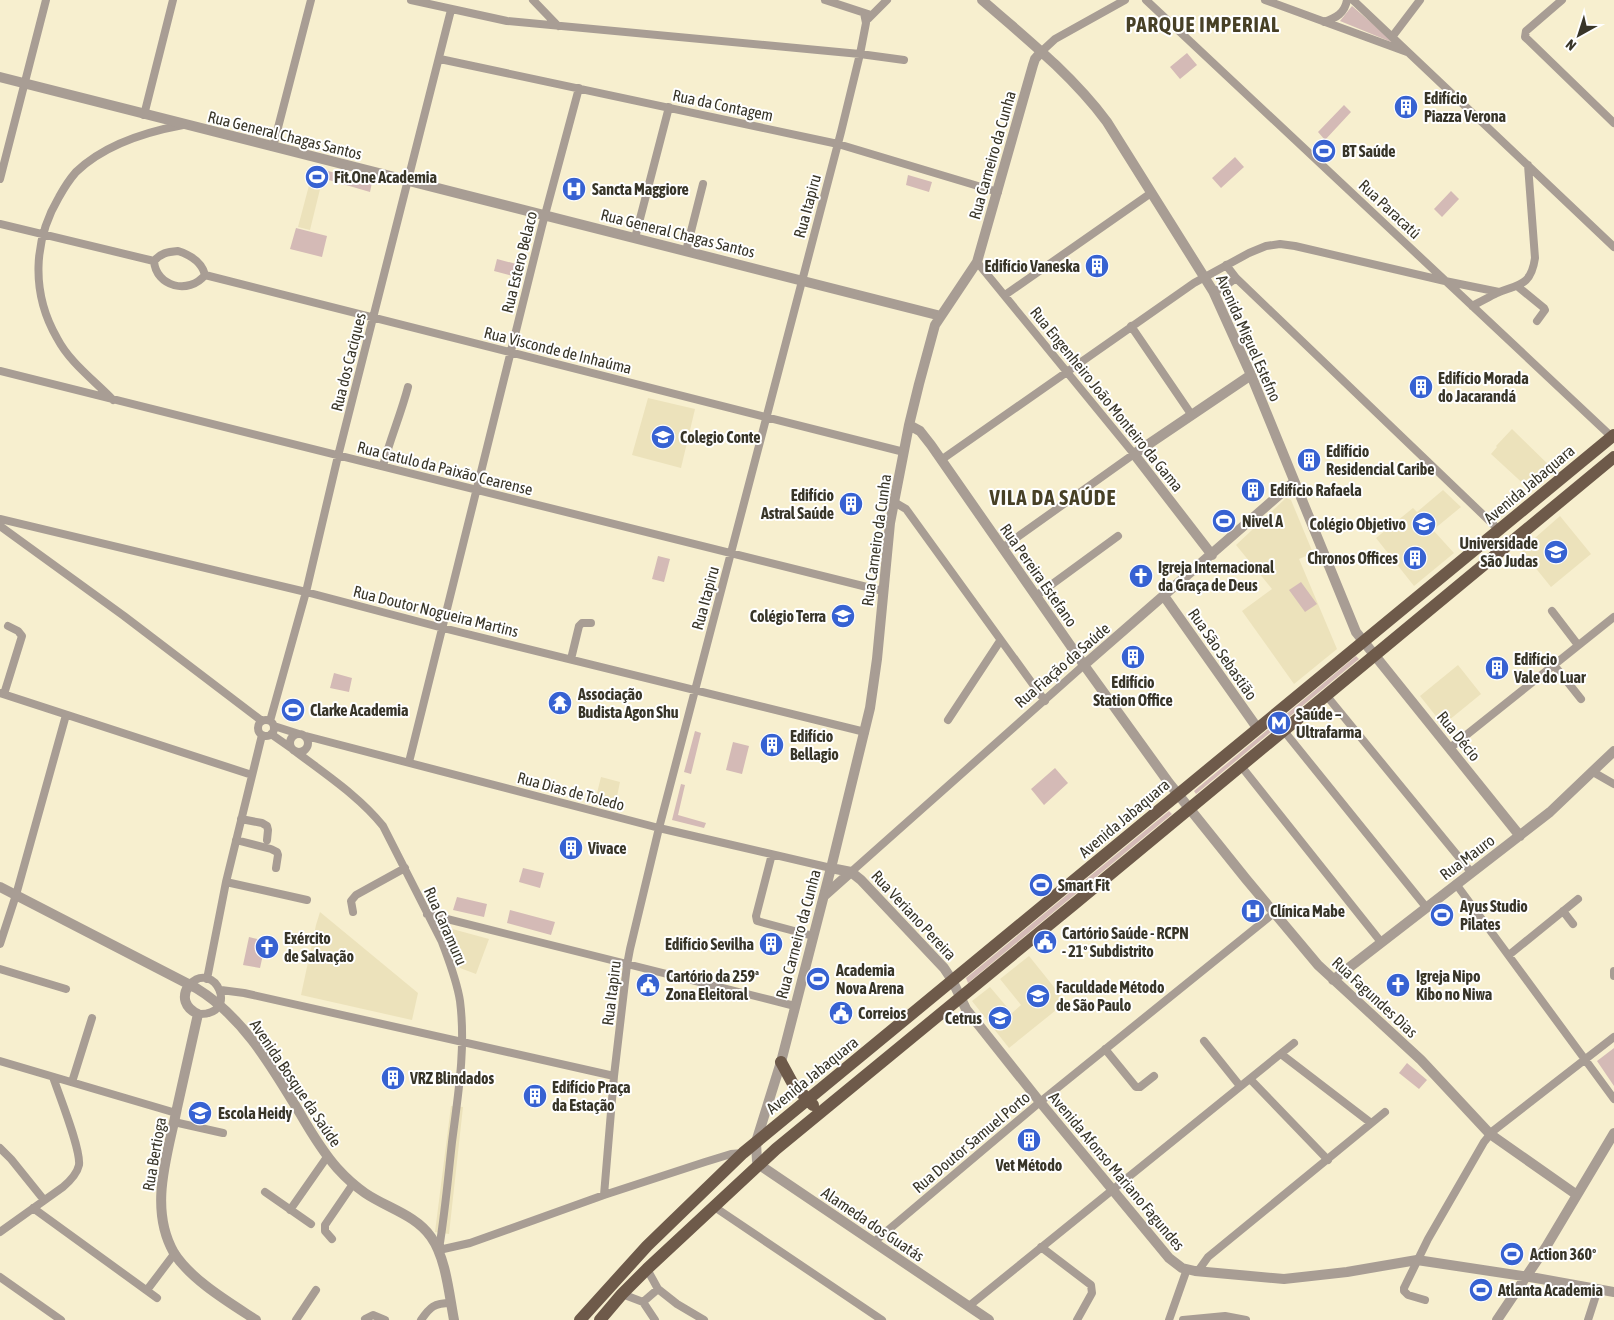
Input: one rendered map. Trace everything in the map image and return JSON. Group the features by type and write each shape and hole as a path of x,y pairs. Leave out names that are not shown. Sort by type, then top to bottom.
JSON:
{"main road":[{"name":"Avenida Jabaquara","path":"580,1320 647,1246 743,1153 1613,437"},
{"name":"Avenida Jabaquara","path":"600,1320 622,1294 713,1206 820,1112 1614,457"},
{"path":"781,1062 794,1084 820,1112"}],"street":[{"path":"0,179 46,0"},
{"path":"144,115 174,0"},
{"path":"273,147 310,0"},
{"path":"411,0 507,21 860,54 904,60"},
{"path":"533,0 558,26"},
{"path":"825,0 868,14 887,0"},
{"name":"Avenida Miguel Estefno","path":"982,0 1042,51 1096,107 1205,276 1251,375 1356,632 1374,655"},
{"name":"Rua Carneiro da Cunha","path":"756,1142 781,1062 865,732 877,659 894,502 909,425 935,325 978,262 1035,59 1055,39 1125,0"},
{"name":"Rua Paracatú","path":"1146,0 1445,282 1613,437"},
{"path":"1265,0 1411,54"},
{"path":"1324,22 1341,13 1346,6 1347,0"},
{"path":"1353,0 1614,247"},
{"path":"1392,37 1420,0"},
{"path":"1562,0 1526,31 1524,35 1614,123"},
{"name":"Rua dos Caciques","path":"272,724 451,10"},
{"name":"Rua Itapiru","path":"604,1195 614,1076 627,965 660,828 838,144 868,14"},
{"name":"Rua da Contagem","path":"440,58 838,144 998,192"},
{"name":"Rua General Chagas Santos","path":"0,77 941,316"},
{"name":"Rua Estero Belaco","path":"409,762 510,353 579,88"},
{"path":"635,238 669,106"},
{"path":"113,400 69,356 57,339 50,324 40,293 38,262 42,235 56,203 69,181 93,159 113,148 154,131 183,125"},
{"path":"1472,306 1517,286 1533,270 1535,258 1528,166"},
{"path":"686,251 703,184"},
{"path":"1005,296 1151,193"},
{"path":"0,224 154,261"},
{"path":"941,460 1205,276 1266,246 1280,244 1295,246 1445,282 1500,292"},
{"path":"178,251 189,255 197,261 204,270 205,275 193,284 180,287 171,285 160,277 155,269 154,261 159,255 166,252 178,251"},
{"name":"Rua Engenheiro João Monteiro da Gama","path":"978,262 1134,454 1212,555"},
{"path":"1226,265 1236,278 1499,530"},
{"name":"Rua Visconde de Inhaúma","path":"205,275 904,452"},
{"path":"1213,291 1222,289 1236,278"},
{"path":"1517,286 1544,308 1545,310 1537,321"},
{"path":"1131,326 1191,414"},
{"name":"Rua Catulo da Paixão Cearense","path":"0,371 883,591"},
{"path":"1002,548 1191,414 1251,375"},
{"path":"383,466 408,387"},
{"name":"Rua Pereira Estefano","path":"909,425 920,431 1084,666 1178,794"},
{"name":"Rua Fiação da Saúde","path":"848,871 1294,482"},
{"path":"894,502 906,508 1045,701"},
{"name":"Rua Doutor Nogueira Martins","path":"0,519 306,592 443,628 865,732"},
{"path":"0,526 124,616 262,721 272,724 272,734 262,736"},
{"path":"1036,596 1118,536"},
{"name":"Rua São Sebastião","path":"1164,596 1258,728"},
{"path":"1552,611 1578,645"},
{"path":"1450,748 1614,617"},
{"path":"570,659 580,626 582,623 591,623"},
{"path":"8,626 20,633 22,639 2,693 252,775"},
{"path":"948,720 1000,640"},
{"name":"Rua Décio","path":"1374,655 1520,836"},
{"path":"1554,665 1581,699"},
{"path":"1326,695 1471,872"},
{"path":"0,944 16,895 66,715"},
{"path":"207,979 226,882 262,736 258,727 262,721"},
{"name":"Rua Dias de Toledo","path":"272,724 302,735 660,828 831,868"},
{"path":"1284,731 1426,907"},
{"name":"Rua Caramuru","path":"272,734 345,789 383,826 442,942 454,977 459,999 462,1041 461,1074 439,1249"},
{"path":"302,735 308,744 307,748 303,751 293,750 292,738 302,735"},
{"name":"Rua Mauro","path":"1333,980 1550,812 1614,751"},
{"path":"1241,766 1381,942"},
{"path":"1593,772 1614,784"},
{"name":"Rua Fagundes Dias","path":"1178,794 1318,965 1421,1060 1490,1134 1577,1195"},
{"path":"241,819 262,823 267,826 266,840"},
{"path":"236,840 274,850 278,854 276,868"},
{"path":"772,854 756,916 757,921 813,936"},
{"path":"834,856 848,871"},
{"path":"353,912 351,901 356,895 405,868"},
{"path":"831,868 848,871"},
{"name":"Rua Veriano Pereira","path":"824,896 848,871 861,880 933,956 952,980"},
{"path":"226,882 307,900"},
{"path":"1456,884 1614,1099"},
{"name":"Avenida Bosque da Saúde","path":"0,887 189,985 220,1005 234,1019 265,1059 328,1157 353,1184 366,1194 417,1222 428,1232 439,1249 454,1320"},
{"path":"1509,955 1578,898"},
{"path":"1563,911 1573,924"},
{"name":"Rua Doutor Samuel Porto","path":"874,1242 1040,1102 1274,913"},
{"path":"427,914 795,1006"},
{"path":"0,969 66,989"},
{"path":"1614,971 1614,976"},
{"path":"198,979 207,979 214,982 220,990 222,998 220,1005 210,1013 198,1014 192,1011 185,1000 186,990 189,985 198,979"},
{"name":"Avenida Afonso Mariano Fagundes","path":"952,980 966,1009 1040,1102 1169,1258 1182,1268 1284,1279 1347,1272 1417,1260 1525,1276 1614,1292"},
{"path":"220,990 244,993 614,1076"},
{"name":"Rua Bertioga","path":"198,1014 166,1161 161,1199 163,1222 175,1253 189,1270 256,1320"},
{"path":"72,1082 92,1018"},
{"path":"1425,1300 1408,1295 1404,1291 1417,1260 1442,1214 1490,1134 1614,1037"},
{"path":"1204,1041 1240,1086"},
{"path":"969,1306 1294,1044"},
{"path":"1105,1049 1136,1087 1140,1087 1154,1076"},
{"path":"1281,1054 1372,1123"},
{"path":"0,1061 72,1082 223,1133"},
{"path":"0,1232 70,1180 79,1166 78,1152 53,1077"},
{"path":"1250,1079 1328,1160"},
{"path":"1198,1271 1208,1258 1385,1112"},
{"path":"1497,1320 1546,1247 1614,1132"},
{"path":"756,1142 756,1155 759,1164"},
{"path":"0,1148 44,1200"},
{"path":"439,1249 470,1244 604,1195 731,1154 743,1153"},
{"path":"290,1210 328,1157"},
{"name":"Alameda dos Guatás","path":"759,1164 989,1320"},
{"path":"332,1238 324,1231 325,1225 353,1184"},
{"path":"265,1192 311,1224"},
{"path":"713,1206 882,1320"},
{"path":"33,1208 157,1298"},
{"path":"1041,1247 1091,1285 1092,1293 1077,1320"},
{"path":"147,1290 175,1253"},
{"path":"647,1269 658,1289 677,1304 704,1320"},
{"path":"1169,1320 1187,1269"},
{"path":"0,1277 61,1320"},
{"path":"643,1302 658,1289"},
{"path":"1588,1320 1598,1289"},
{"path":"296,1320 316,1290"},
{"path":"622,1294 643,1302 655,1320"},
{"path":"421,1320 429,1309 437,1304 450,1303"},
{"path":"365,1319 373,1315 385,1320"},
{"path":"1183,1320 1224,1316 1246,1320"}],"shaded area":[{"path":"1352,6 1396,44 1340,21"},
{"path":"1187,53 1197,65 1180,79 1170,67"},
{"path":"1344,105 1351,112 1325,140 1318,132"},
{"path":"1235,157 1244,167 1221,188 1212,178"},
{"path":"324,170 348,176 348,180 367,185 368,181 372,182 370,192 322,178"},
{"path":"312,174 323,177 310,230 298,227"},
{"path":"908,175 932,182 929,192 906,185"},
{"path":"1451,191 1459,199 1442,217 1434,209"},
{"path":"296,228 327,236 322,257 290,249"},
{"path":"497,259 520,265 517,277 494,271"},
{"name":"Colegio Conte","path":"648,398 695,409 681,468 632,455"},
{"path":"1512,429 1554,470 1530,490 1491,454"},
{"path":"1443,490 1461,507 1433,530 1454,553 1414,586 1376,538 1413,508 1417,512"},
{"path":"1286,498 1291,500 1313,553 1299,559 1337,649 1294,684 1242,611 1272,589 1236,545"},
{"name":"Universidade São Judas","path":"1560,516 1591,554 1551,587 1521,550"},
{"path":"658,556 670,559 664,582 652,579"},
{"path":"1301,582 1317,604 1305,612 1289,590"},
{"path":"1356,656 1359,659 1196,794 1194,791"},
{"path":"1458,665 1481,694 1443,725 1420,696"},
{"path":"334,673 352,678 349,692 330,688"},
{"path":"695,731 701,733 691,774 684,772"},
{"path":"733,742 749,746 742,774 726,770"},
{"path":"1055,768 1068,783 1044,805 1031,789"},
{"path":"601,777 620,782 615,806 595,801"},
{"path":"681,784 685,785 678,815 706,823 704,828 672,820"},
{"path":"1169,811 1172,814 968,983 966,978"},
{"path":"523,868 544,873 540,888 519,882"},
{"path":"457,897 487,904 484,917 453,910"},
{"path":"510,910 555,922 551,935 507,923"},
{"path":"320,912 418,993 412,1020 301,995"},
{"path":"445,927 489,939 476,974 460,968 444,930"},
{"path":"249,937 266,941 260,968 243,965"},
{"name":"Faculdade Método de São Paulo","path":"1029,956 1066,1002 1009,1048 972,1001 990,987 1012,1013 1021,1005 1000,979"},
{"path":"1614,1048 1614,1086 1597,1061"},
{"path":"1407,1063 1427,1080 1419,1089 1399,1073"},
{"path":"451,1106 463,1107 449,1234 435,1232"}],"place":[{"name":"Edifício Piazza Verona","path":"1406,107"},
{"name":"BT Saúde","path":"1324,151"},
{"name":"Fit.One Academia","path":"317,177"},
{"name":"Sancta Maggiore","path":"574,189"},
{"name":"Edifício Vaneska","path":"1097,266"},
{"name":"Edifício Morada do Jacarandá","path":"1421,387"},
{"name":"Colegio Conte","path":"663,437"},
{"name":"Edifício Residencial Caribe","path":"1309,460"},
{"name":"Edifício Rafaela","path":"1253,490"},
{"name":"Edifício Astral Saúde","path":"851,504"},
{"name":"Nivel A","path":"1224,521"},
{"name":"Colégio Objetivo","path":"1424,524"},
{"name":"Universidade São Judas","path":"1556,552"},
{"name":"Chronos Offices","path":"1415,558"},
{"name":"Igreja Internacional da Graça de Deus","path":"1141,576"},
{"name":"Colégio Terra","path":"843,616"},
{"name":"Edifício Station Office","path":"1133,657"},
{"name":"Edifício Vale do Luar","path":"1497,668"},
{"name":"Associação Budista Agon Shu","path":"560,703"},
{"name":"Clarke Academia","path":"293,710"},
{"name":"Saúde – Ultrafarma","path":"1279,723"},
{"name":"Edifício Bellagio","path":"772,745"},
{"name":"Vivace","path":"571,848"},
{"name":"Smart Fit","path":"1041,885"},
{"name":"Clínica Mabe","path":"1253,911"},
{"name":"Ayus Studio Pilates","path":"1442,915"},
{"name":"Cartório Saúde - RCPN - 21º Subdistrito","path":"1045,942"},
{"name":"Edifício Sevilha","path":"771,944"},
{"name":"Exército de Salvação","path":"267,947"},
{"name":"Academia Nova Arena","path":"818,979"},
{"name":"Cartório da 259ª Zona Eleitoral","path":"648,985"},
{"name":"Igreja Nipo Kibo no Niwa","path":"1398,985"},
{"name":"Faculdade Método de São Paulo","path":"1038,996"},
{"name":"Correios","path":"841,1013"},
{"name":"Cetrus","path":"1000,1018"},
{"name":"VRZ Blindados","path":"393,1078"},
{"name":"Edifício Praça da Estação","path":"535,1096"},
{"name":"Escola Heidy","path":"200,1113"},
{"name":"Vet Método","path":"1029,1140"},
{"name":"Action 360º","path":"1512,1254"},
{"name":"Atlanta Academia","path":"1481,1290"}],"district":[{"name":"PARQUE IMPERIAL","path":"1203,25"},
{"name":"VILA DA SAÚDE","path":"1053,498"}]}
